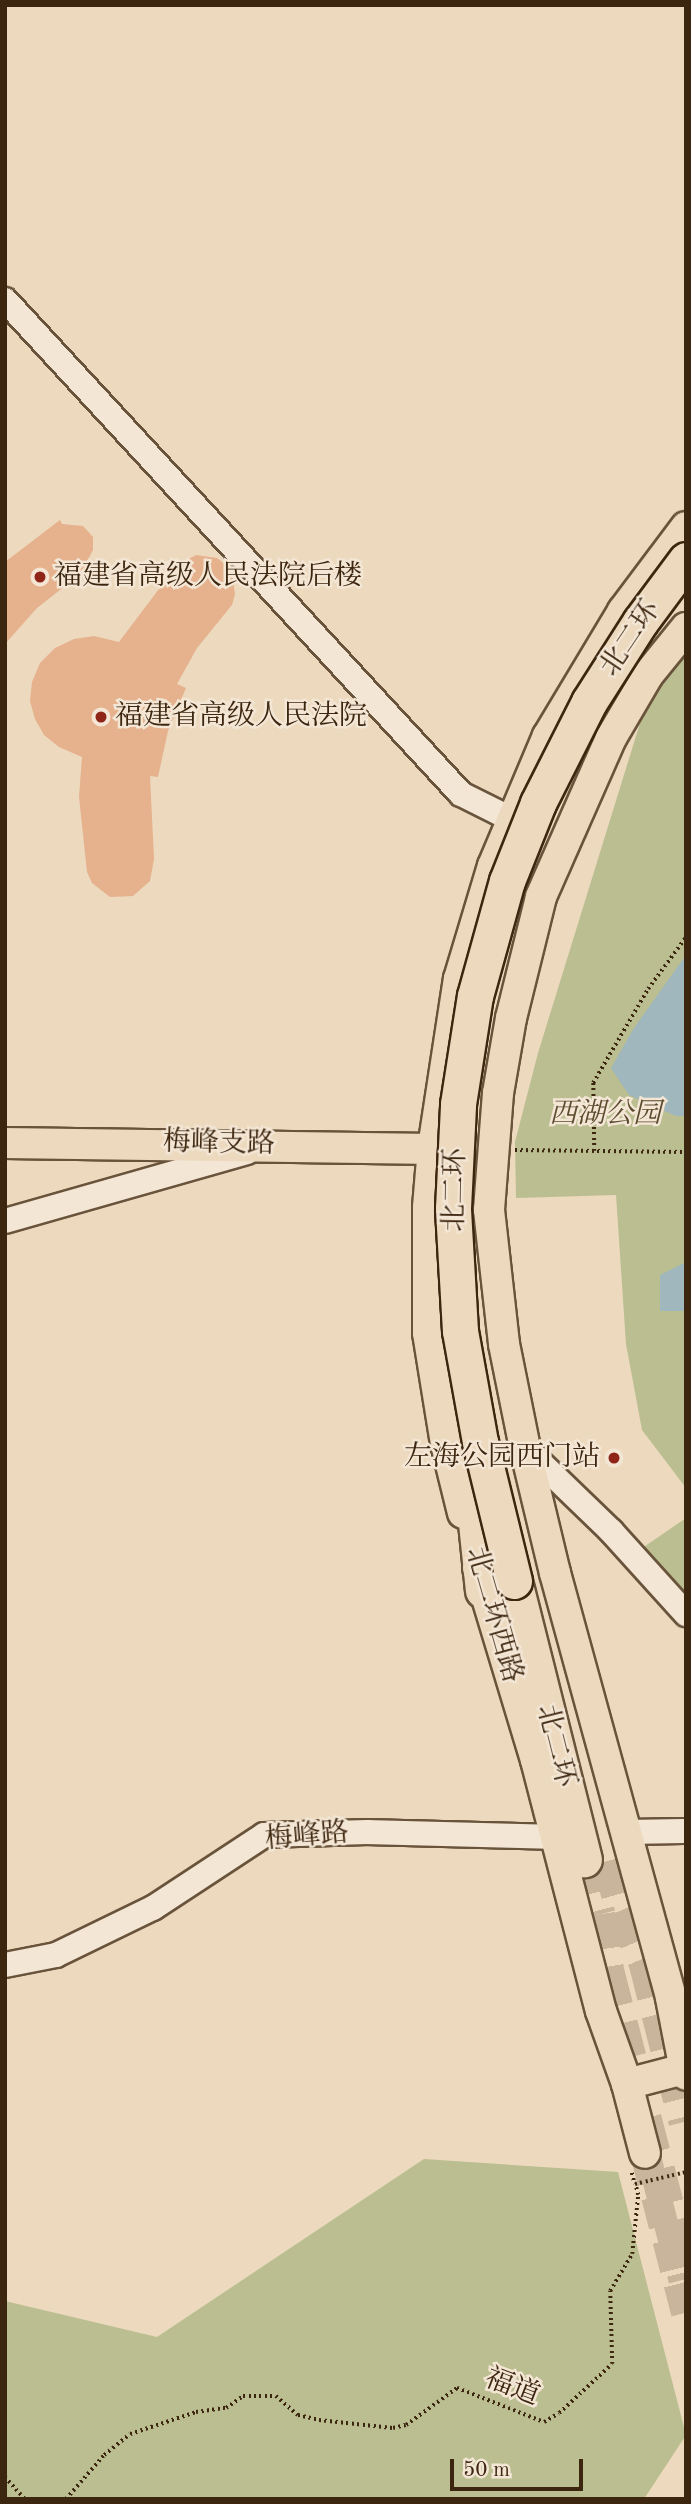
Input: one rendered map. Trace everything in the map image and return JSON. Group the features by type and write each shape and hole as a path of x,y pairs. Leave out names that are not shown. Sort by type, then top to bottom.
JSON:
{"highway":[{"name":"北二环","path":"605,1848 510,1583 480,1442 460,1331 453,1208 458,1104 475,996 507,881 538,803 589,702 640,622 686,560"},
{"name":"北二环","path":"510,1583 501,1438 481,1330 474,1209 482,1100 498,999 526,889 558,812 609,715 659,630 686,593"},
{"path":"460,1331 468,1460 510,1583"}],"main road":[{"name":"北二环西路","path":"645,2153 627,2084 601,2011 536,1760 510,1583 446,1444 428,1333 428,1207 433,1148 459,979 492,866 548,736 623,611 686,527"},
{"path":"627,2084 685,2072 671,1998 605,1848 504,1344 489,1210 498,1093 511,1018 541,897 611,738 648,676 686,628"},
{"name":"梅峰支路","path":"5,1143 433,1148"},
{"path":"433,1148 492,1150"}],"street":[{"path":"5,300 461,794 513,820"},
{"path":"5,1222 270,1145"},
{"path":"525,1448 611,1531 686,1614"},
{"path":"605,1848 686,1831"},
{"name":"梅峰路","path":"5,1965 56,1955 153,1908 264,1835 368,1832 556,1837"}],"path":[{"path":"594,1151 593,1083 641,999 686,937"},
{"path":"492,1150 686,1152"},
{"name":"福道","path":"66,2499 104,2455 130,2434 196,2412 226,2408 243,2396 276,2396 298,2415 319,2420 393,2428 406,2425 457,2388 544,2422 559,2413 612,2364 610,2291 632,2254 638,2195 635,2183 686,2172"},
{"path":"5,2477 25,2499"}],"green space":[{"name":"西湖公园","path":"686,647 686,1488 642,1430 626,1344 616,1195 516,1198 515,1142 538,1053 649,694"},
{"path":"686,1518 686,1601 638,1551"},
{"path":"424,2159 618,2172 686,2435 644,2499 5,2499 5,2301 157,2337"}],"water":[{"path":"686,955 686,1116 676,1116 629,1095 611,1068 634,1028"},
{"path":"686,1262 686,1311 660,1311 660,1275"}],"building":[{"name":"福建省高级人民法院后楼","path":"60,520 62,524 83,526 93,537 93,550 86,563 88,568 37,608 5,644 5,562"},
{"path":"196,555 217,558 226,565 232,573 235,594 232,605 197,648 177,684 186,688 168,731 158,777 150,776 154,859 150,881 133,896 110,897 92,883 87,872 79,797 82,757 59,747 44,735 35,719 30,701 32,682 40,663 55,648 74,639 94,636 119,642 177,565"}],"tunnel":[{"path":"584,1859 598,1914 607,1972 629,2057"},
{"path":"609,1860 623,1909 646,1962 686,2121"},
{"path":"644,2118 686,2279"},
{"path":"645,2153 686,2313"}],"place":[{"name":"福建省高级人民法院后楼","path":"40,577"},
{"name":"福建省高级人民法院","path":"101,717"},
{"name":"左海公园西门站","path":"614,1458"}]}
